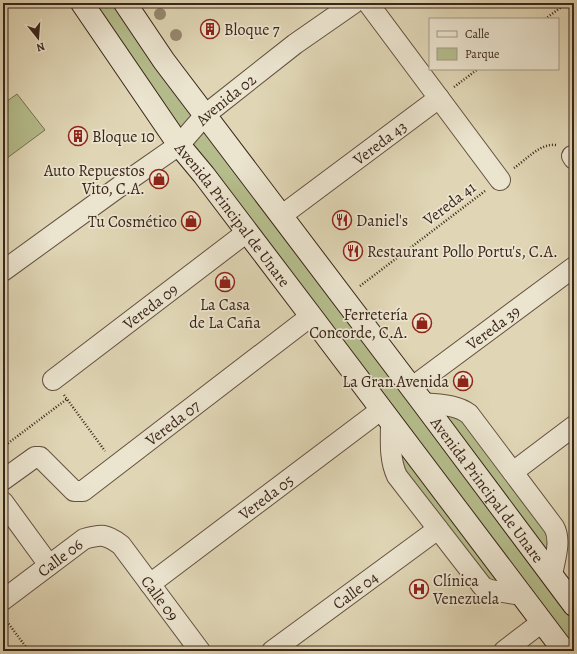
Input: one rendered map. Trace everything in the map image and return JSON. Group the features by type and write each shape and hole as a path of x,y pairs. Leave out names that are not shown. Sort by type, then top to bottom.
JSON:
{"street":[{"name":"Avenida Principal de Unare","path":"82,3 179,145 312,316 564,651"},
{"name":"Avenida Principal de Unare","path":"124,3 164,61 417,395 574,606"},
{"name":"Avenida 02","path":"3,271 179,145 205,115 295,44 354,3"},
{"path":"368,3 500,180"},
{"name":"Vereda 43","path":"281,216 439,98"},
{"name":"Vereda 09","path":"53,380 247,232"},
{"name":"Vereda 39","path":"417,395 574,267"},
{"name":"Vereda 07","path":"3,480 36,457 40,457 74,491 83,491 312,316"},
{"name":"Avenida Principal de Unare","path":"417,395 462,409 469,414 513,472 558,533 552,576"},
{"path":"386,415 393,468 397,476 483,587 490,590 522,595"},
{"name":"Vereda 05","path":"150,584 386,415"},
{"path":"513,472 574,426"},
{"path":"3,502 49,566"},
{"name":"Calle 04","path":"272,651 438,529"},
{"name":"Calle 06","path":"3,600 84,539 98,536 110,537 121,545"},
{"name":"Calle 09","path":"121,545 150,584 193,649"},
{"path":"504,651 542,622"}],"path":[{"path":"546,18 567,3"},
{"path":"439,98 477,70"},
{"name":"Vereda 41","path":"344,298 542,147 550,144 561,145 573,157"},
{"path":"53,380 116,466"},
{"path":"3,447 66,399"},
{"path":"3,617 29,651"}],"green space":[{"path":"82,3 125,3 411,388 456,407 554,527 552,576 574,605 574,651 522,595 496,592 397,476 391,422"},
{"path":"17,94 45,130 3,161 3,104"}],"place":[{"name":"Bloque 7","path":"210,29"},
{"name":"Bloque 10","path":"78,136"},
{"name":"Auto Repuestos Vito, C.A.","path":"159,179"},
{"name":"Daniel's","path":"342,220"},
{"name":"Tu Cosmético","path":"191,221"},
{"name":"Restaurant Pollo Portu's, C.A.","path":"353,251"},
{"name":"La Casa de La Caña","path":"225,282"},
{"name":"Ferretería Concorde, C.A.","path":"422,323"},
{"name":"La Gran Avenida","path":"463,381"},
{"name":"Clínica Venezuela","path":"419,589"}]}
